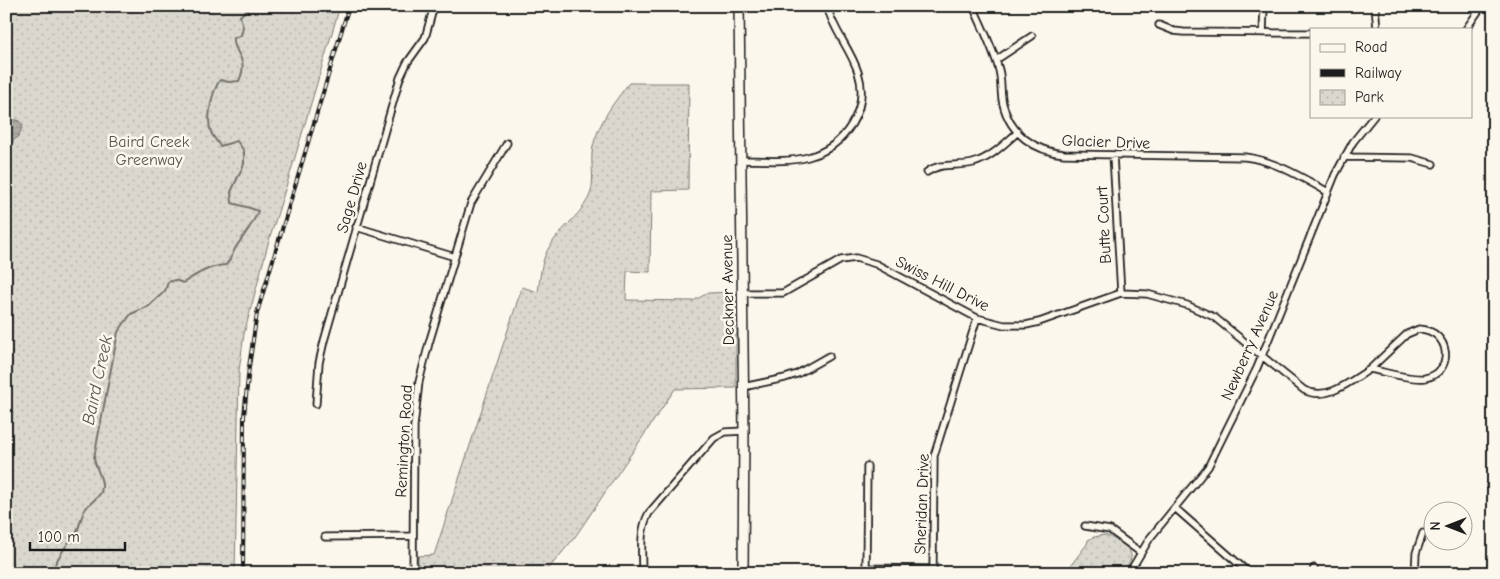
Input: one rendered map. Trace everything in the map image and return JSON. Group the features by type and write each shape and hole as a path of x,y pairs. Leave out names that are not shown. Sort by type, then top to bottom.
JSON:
{"street":[{"name":"Sage Drive","path":"316,404 319,363 324,341 400,78 407,63 425,38 434,6"},
{"name":"Deckner Avenue","path":"739,6 744,431 743,573"},
{"path":"740,160 807,158 835,144 850,128 858,110 861,85 854,62 834,25 828,6"},
{"name":"Glacier Drive","path":"973,6 1000,71 1003,104 1006,114 1018,132 1034,146 1052,153 1245,157 1280,166 1328,192"},
{"path":"1263,33 1264,6"},
{"path":"1375,6 1377,28"},
{"path":"1467,28 1482,6"},
{"path":"1159,25 1174,31 1183,32 1310,33"},
{"path":"996,60 1032,36"},
{"name":"Newberry Avenue","path":"1129,573 1140,552 1208,466 1262,355 1344,157 1353,142 1372,118"},
{"path":"927,172 937,166 961,165 981,160 997,151 1018,132"},
{"name":"Remington Road","path":"413,573 414,426 419,382 471,203 507,143"},
{"name":"Butte Court","path":"1113,155 1120,293"},
{"path":"1344,157 1412,158 1433,164"},
{"path":"356,227 455,256"},
{"name":"Swiss Hill Drive","path":"742,293 783,293 841,260 856,258 876,264 977,318 1004,326 1026,325 1120,293 1147,294 1201,310 1223,323 1304,390 1317,395 1332,391 1370,369 1406,334 1412,331 1419,329 1431,331 1440,337 1444,345 1446,355 1444,362 1436,373 1427,377 1415,377 1370,369"},
{"name":"Sheridan Drive","path":"866,571 933,569 934,456 977,318"},
{"path":"743,386 797,374 828,356"},
{"path":"642,573 642,531 649,513 714,438 725,432 744,431"},
{"path":"866,571 868,466"},
{"path":"1175,508 1249,573"},
{"path":"1085,526 1110,530 1140,552"},
{"path":"325,537 413,536"},
{"path":"1415,573 1416,553 1422,536"}],"green space":[{"name":"Baird Creek Greenway","path":"6,6 340,6 268,244 244,334 239,371 235,573 6,573"},
{"path":"629,83 689,83 688,190 651,191 650,272 627,271 626,300 693,301 708,293 736,292 736,388 675,389 575,537 545,573 418,573 418,556 434,555 522,287 538,292 542,266 547,251 556,237 588,199 592,186 592,153 596,137 608,113"},
{"path":"1104,535 1121,543 1131,554 1131,558 1123,573 1065,573 1088,540"}],"shaded area":[{"path":"18,120 23,126 18,137 6,149 6,122"}],"waterway":[{"name":"Baird Creek","path":"52,573 62,552 76,534 84,511 102,490 102,483 94,458 118,332 131,314 149,306 165,291 168,282 175,280 183,283 209,269 226,265 258,211 232,203 231,192 244,164 244,151 237,141 220,146 212,134 209,120 212,98 220,80 229,82 239,81 242,73 242,61 235,48 234,38 241,35 243,27 240,16 251,6"}],"railway":[{"path":"243,573 244,416 257,313 349,6"}]}
